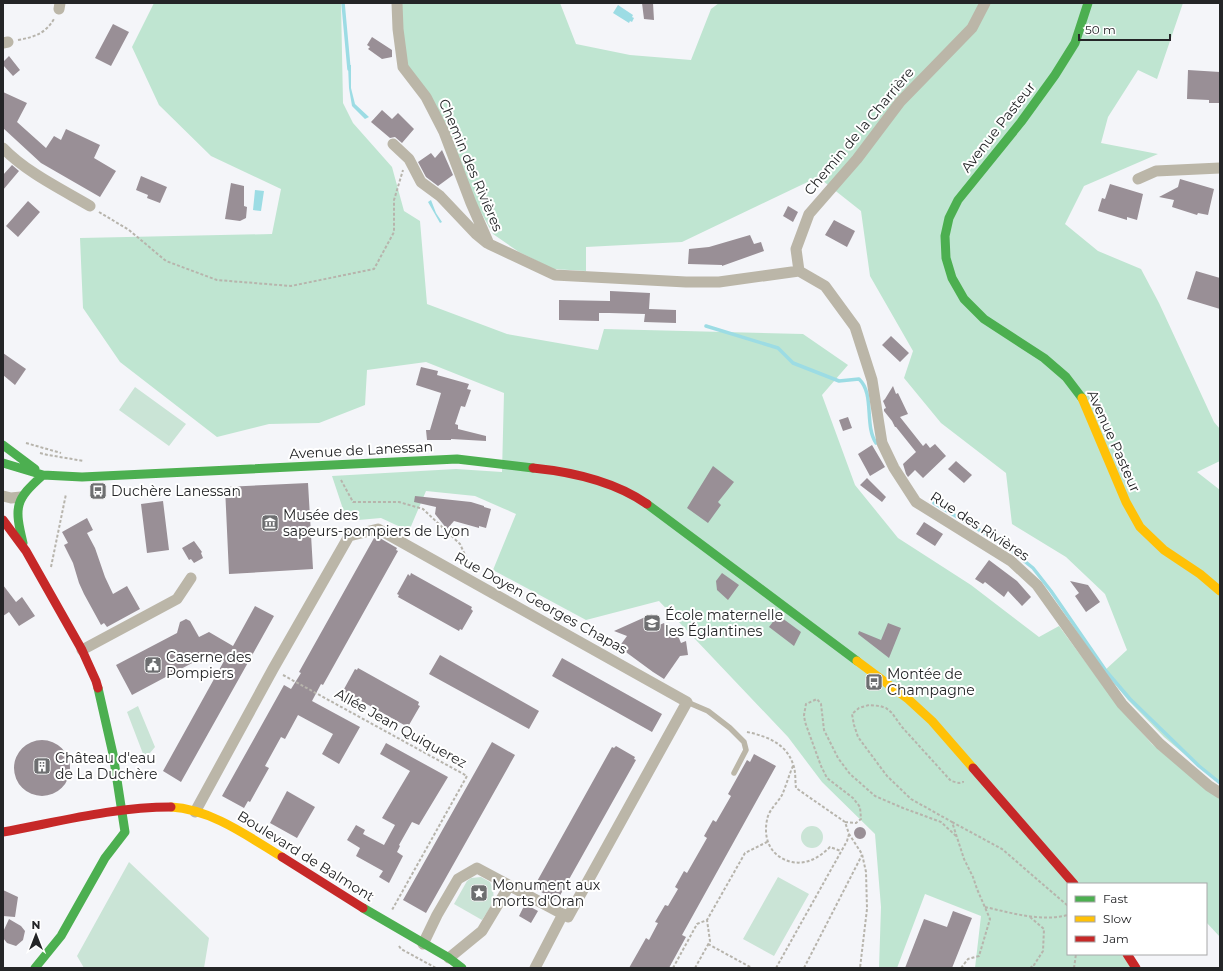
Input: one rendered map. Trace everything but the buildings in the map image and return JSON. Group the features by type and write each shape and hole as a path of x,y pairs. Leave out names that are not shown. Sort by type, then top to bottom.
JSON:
{"main road":[{"name":"Avenue Pasteur","path":"1088,3 1076,43 1055,75 1021,122 958,200 949,218 945,236 946,258 952,278 964,299 984,319 1044,358 1066,377 1082,400 1126,502 1140,527 1164,550 1200,574 1220,591"},
{"path":"5,448 43,475 21,497 16,510 26,551"},
{"name":"Avenue de Lanessan","path":"3,463 43,475 82,477 457,459 561,471 593,479 615,487 635,496 908,699 932,721 1073,883"},
{"path":"3,520 26,551 82,650 96,681 113,754 125,832 105,858 61,936 35,968"},
{"name":"Boulevard de Balmont","path":"3,832 122,810 147,807 173,807 195,812 230,825 423,944 449,958 462,968"},
{"path":"1128,955 1136,968"}],"street":[{"name":"Chemin des Rivières","path":"397,3 398,29 403,67 426,97 444,132 471,203 489,244 555,275 686,282 719,282 799,271"},
{"name":"Chemin de la Charrière","path":"799,271 796,249 809,214 857,159 900,102 972,28 985,3"},
{"path":"392,144 409,159 421,182 440,196 476,234 489,244"},
{"path":"3,148 12,158 26,168 90,206"},
{"path":"1138,179 1156,171 1220,168"},
{"name":"Rue des Rivières","path":"799,271 825,286 856,326 872,380 882,443 894,468 916,502 1011,561 1037,585 1122,704 1160,744 1220,793"},
{"path":"3,496 11,498 21,497"},
{"name":"Rue Doyen Georges Chapas","path":"195,812 273,669 349,536 378,530 688,702"},
{"path":"82,650 177,599 190,578"},
{"path":"423,944 437,915 458,879 477,868 568,916 688,702"},
{"path":"449,958 482,931 509,886"},
{"path":"535,968 563,914"}],"lane":[{"path":"688,702 708,711 730,728 744,742 746,750 734,773"}],"path":[{"path":"5,42 35,37 49,27 60,6"},
{"path":"90,206 129,230 166,261 217,280 291,286 374,269 394,232 394,200 402,172 409,159"},
{"path":"22,441 61,453"},
{"path":"48,455 90,462"},
{"path":"332,465 353,502 399,502 423,509 460,544 480,586"},
{"path":"51,569 66,494"},
{"name":"Allée Jean Quiquerez","path":"273,669 467,776 391,910"},
{"path":"730,728 761,735 775,742 787,752 794,764 796,788 845,822 856,823 861,819 860,807 853,798 827,778 821,766 804,715 806,704 817,699 821,704 824,730 838,758 850,774 876,796 941,822 957,837"},
{"path":"963,777 963,782 959,783 951,781 886,708 869,705 859,708 852,714 858,737 887,776 911,799 1002,849 1067,905"},
{"path":"794,764 781,796 768,815 766,834 767,842 775,854 791,862 801,862 819,857 830,846 842,851"},
{"path":"845,822 849,834 862,854 866,872 867,909 860,968"},
{"path":"952,822 964,860 973,877 976,889 990,919 979,956 968,959 961,968"},
{"path":"776,968 842,851 849,834"},
{"path":"695,968 710,941 707,920 744,853 767,842"},
{"path":"804,968 862,854"},
{"path":"985,907 1029,916 1058,917 1067,915"},
{"path":"1029,916 1044,929 1044,951 1034,967 1030,968"},
{"path":"673,968 697,924 707,920"},
{"path":"708,944 752,968"},
{"path":"1074,968 1076,955"}],"green space":[{"path":"154,3 341,3 343,103 353,123 392,167 404,211 420,221 427,304 507,334 598,350 604,329 803,334 848,365 822,395 855,485 898,538 971,585 1039,637 1059,626 1118,706 1152,744 1220,799 1220,937 1207,923 1207,883 1067,883 1067,955 1124,955 1132,968 975,968 981,916 925,894 897,968 879,968 881,907 875,834 822,782 788,737 659,601 586,620 493,570 516,514 475,496 426,491 409,531 381,518 347,521 332,476 456,469 502,472 504,393 426,362 367,370 365,405 319,423 269,424 217,437 120,362 83,308 80,238 272,234 281,189 211,156 159,105 132,47"},
{"path":"401,3 560,3 576,44 630,55 691,60 711,9 719,3 1183,3 1157,79 1138,70 1108,117 1101,143 1158,154 1084,186 1065,224 1098,251 1141,269 1159,303 1214,422 1220,429 1220,461 1197,472 1220,490 1220,784 1164,737 1128,700 1104,671 1127,650 1105,594 1066,557 1012,524 1006,473 941,423 904,378 913,351 870,276 861,211 818,177 682,242 586,247 586,271 553,269 519,252 493,234 474,200 407,65 402,29"},
{"path":"135,387 186,424 169,446 119,410"},
{"path":"138,706 155,747 145,759 127,712"},
{"path":"812,826 820,829 823,837 820,845 812,848 804,845 801,837 804,829"},
{"path":"129,862 209,938 204,968 84,968 77,956"},
{"path":"481,877 490,882 493,893 491,906 482,920 454,904 467,881 471,878"},
{"path":"778,877 809,894 774,956 743,939"}],"water":[{"path":"618,5 633,15 632,17 634,18 632,22 630,21 629,23 613,13"},
{"path":"348,65 351,65 351,88 355,104 369,117 365,119 352,106 349,88"},
{"path":"255,190 264,191 261,211 253,210"},
{"path":"431,200 436,213 442,222 440,223 428,202"}],"waterway":[{"path":"343,3 349,69"},
{"path":"706,326 778,348 793,363 839,381 859,379 864,385 867,393 872,436 876,443"},
{"path":"934,503 1006,546 1033,568 1051,591 1106,671 1130,699 1199,766 1220,783"}],"traffic: fast":[{"path":"1082,398 1066,377 1044,358 984,319 964,299 952,278 946,258 945,236 949,218 958,200 1021,122 1055,75 1075,43 1088,3"},
{"path":"3,445 35,469"},
{"path":"3,463 43,475 82,477 457,459 533,468"},
{"path":"23,543 18,520 19,504 27,491 43,475"},
{"path":"647,504 857,661"},
{"path":"35,968 61,936 105,858 125,832 113,754 98,688"},
{"path":"363,908 449,958 462,968"}],"traffic: slow":[{"path":"1082,398 1126,502 1140,527 1164,550 1200,574 1220,591"},
{"path":"857,661 908,699 932,721 973,768"},
{"path":"171,807 186,809 215,818 282,857"}],"traffic: jam":[{"path":"533,468 563,472 593,479 621,489 647,504"},
{"path":"3,520 26,551 82,650 98,688"},
{"path":"973,768 1073,883"},
{"path":"3,832 107,812 171,807"},
{"path":"282,857 363,908"},
{"path":"1128,955 1136,968"}],"place":[{"name":"Duchère Lanessan","path":"98,491"},
{"name":"Musée des sapeurs-pompiers de Lyon","path":"270,523"},
{"name":"École maternelle les Églantines","path":"652,623"},
{"name":"Caserne des Pompiers","path":"153,665"},
{"name":"Montée de Champagne","path":"874,682"},
{"name":"Château d'eau de La Duchère","path":"42,766"},
{"name":"Monument aux morts d'Oran","path":"479,893"}]}
